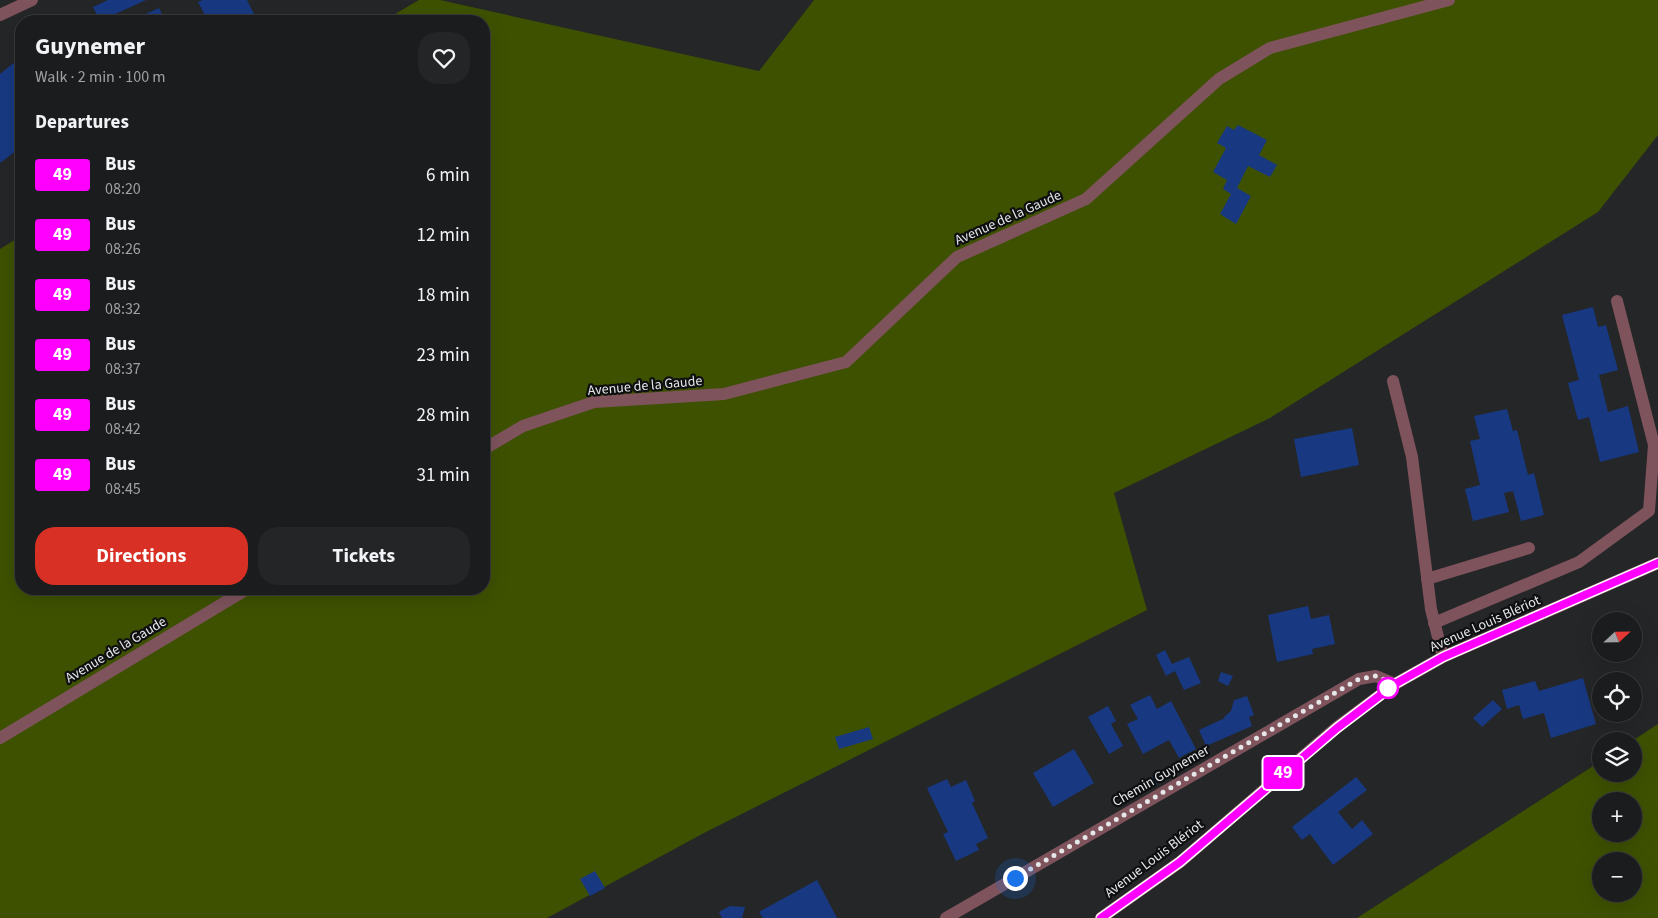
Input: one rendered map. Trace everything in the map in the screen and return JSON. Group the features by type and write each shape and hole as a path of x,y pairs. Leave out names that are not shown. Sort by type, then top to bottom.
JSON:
{"street":[{"path":"0,15 32,0"},
{"name":"Avenue de la Gaude","path":"490,445 523,426 594,402 724,394 846,362 957,257 1086,199 1218,79 1270,48 1449,0"},
{"path":"1434,623 1579,562 1649,511 1654,446 1617,301"},
{"path":"1393,381 1412,457 1427,579 1434,623 1443,657"},
{"path":"1427,579 1529,548"},
{"name":"Avenue Louis Blériot","path":"1101,918 1180,862 1337,728 1395,684 1443,657 1658,563"},
{"name":"Avenue de la Gaude","path":"0,738 237,595"},
{"name":"Chemin Guynemer","path":"946,918 1359,679 1376,676 1395,684"}],"green space":[{"path":"419,0 440,0 759,71 814,0 1658,0 1658,135 1598,212 1270,418 1114,493 1147,610 704,833 547,918 0,918 0,249 15,240 15,595 490,595 490,15 393,15"},
{"path":"1658,724 1658,918 1357,918 1592,767 1592,782 1642,782 1642,734"}],"building":[{"path":"108,0 146,0 113,15 97,15 93,7"},
{"path":"203,0 247,0 254,15 205,15 198,2"},
{"path":"159,8 162,15 143,15"},
{"path":"15,62 15,152 0,163 0,74"},
{"path":"1238,125 1267,140 1259,155 1277,165 1270,177 1248,166 1237,188 1251,196 1236,224 1220,214 1231,194 1223,189 1227,180 1213,172 1226,148 1217,143 1227,126 1234,130"},
{"path":"1593,307 1598,327 1606,325 1618,370 1599,375 1608,412 1628,406 1639,452 1600,462 1589,417 1578,420 1568,383 1579,380 1562,315"},
{"path":"1507,409 1513,431 1517,430 1528,475 1534,473 1544,515 1521,521 1513,491 1504,493 1509,512 1473,521 1465,489 1480,485 1470,441 1480,439 1474,416"},
{"path":"1352,428 1359,465 1301,477 1294,439"},
{"path":"1308,606 1311,619 1329,615 1335,644 1312,649 1313,654 1277,662 1268,615"},
{"path":"1165,650 1172,664 1189,657 1201,683 1184,690 1175,671 1166,676 1156,655"},
{"path":"1221,672 1233,676 1228,686 1218,681"},
{"path":"1583,678 1592,710 1592,722 1595,722 1596,724 1551,738 1544,713 1523,719 1519,705 1507,709 1502,690 1535,681 1539,691"},
{"path":"1150,695 1157,709 1171,701 1196,749 1179,758 1169,740 1143,754 1127,724 1138,719 1130,705"},
{"path":"1247,696 1254,715 1249,717 1252,726 1206,746 1199,730 1225,718 1231,711 1234,700"},
{"path":"1493,700 1502,709 1482,727 1473,718"},
{"path":"1108,706 1116,721 1111,724 1123,746 1109,754 1088,717"},
{"path":"869,727 873,739 839,749 835,737"},
{"path":"1074,749 1094,783 1053,807 1033,773"},
{"path":"1170,766 1175,775 1159,782 1154,774"},
{"path":"1153,777 1157,785 1150,789 1145,781"},
{"path":"1356,777 1367,790 1338,812 1352,829 1362,820 1373,834 1333,865 1310,834 1302,840 1292,827"},
{"path":"947,779 951,787 966,780 975,801 972,803 988,838 976,844 979,850 956,861 943,834 948,832 927,788"},
{"path":"595,871 605,888 590,896 580,879"},
{"path":"817,880 837,918 763,918 759,912"},
{"path":"730,906 745,907 742,918 722,918 719,912"}],"bus line":[{"name":"49","path":"1101,918 1180,862 1337,728 1395,684 1443,657 1658,563"}],"route":[{"path":"1015,878 1359,679 1376,676 1395,684 1388,688"}]}
